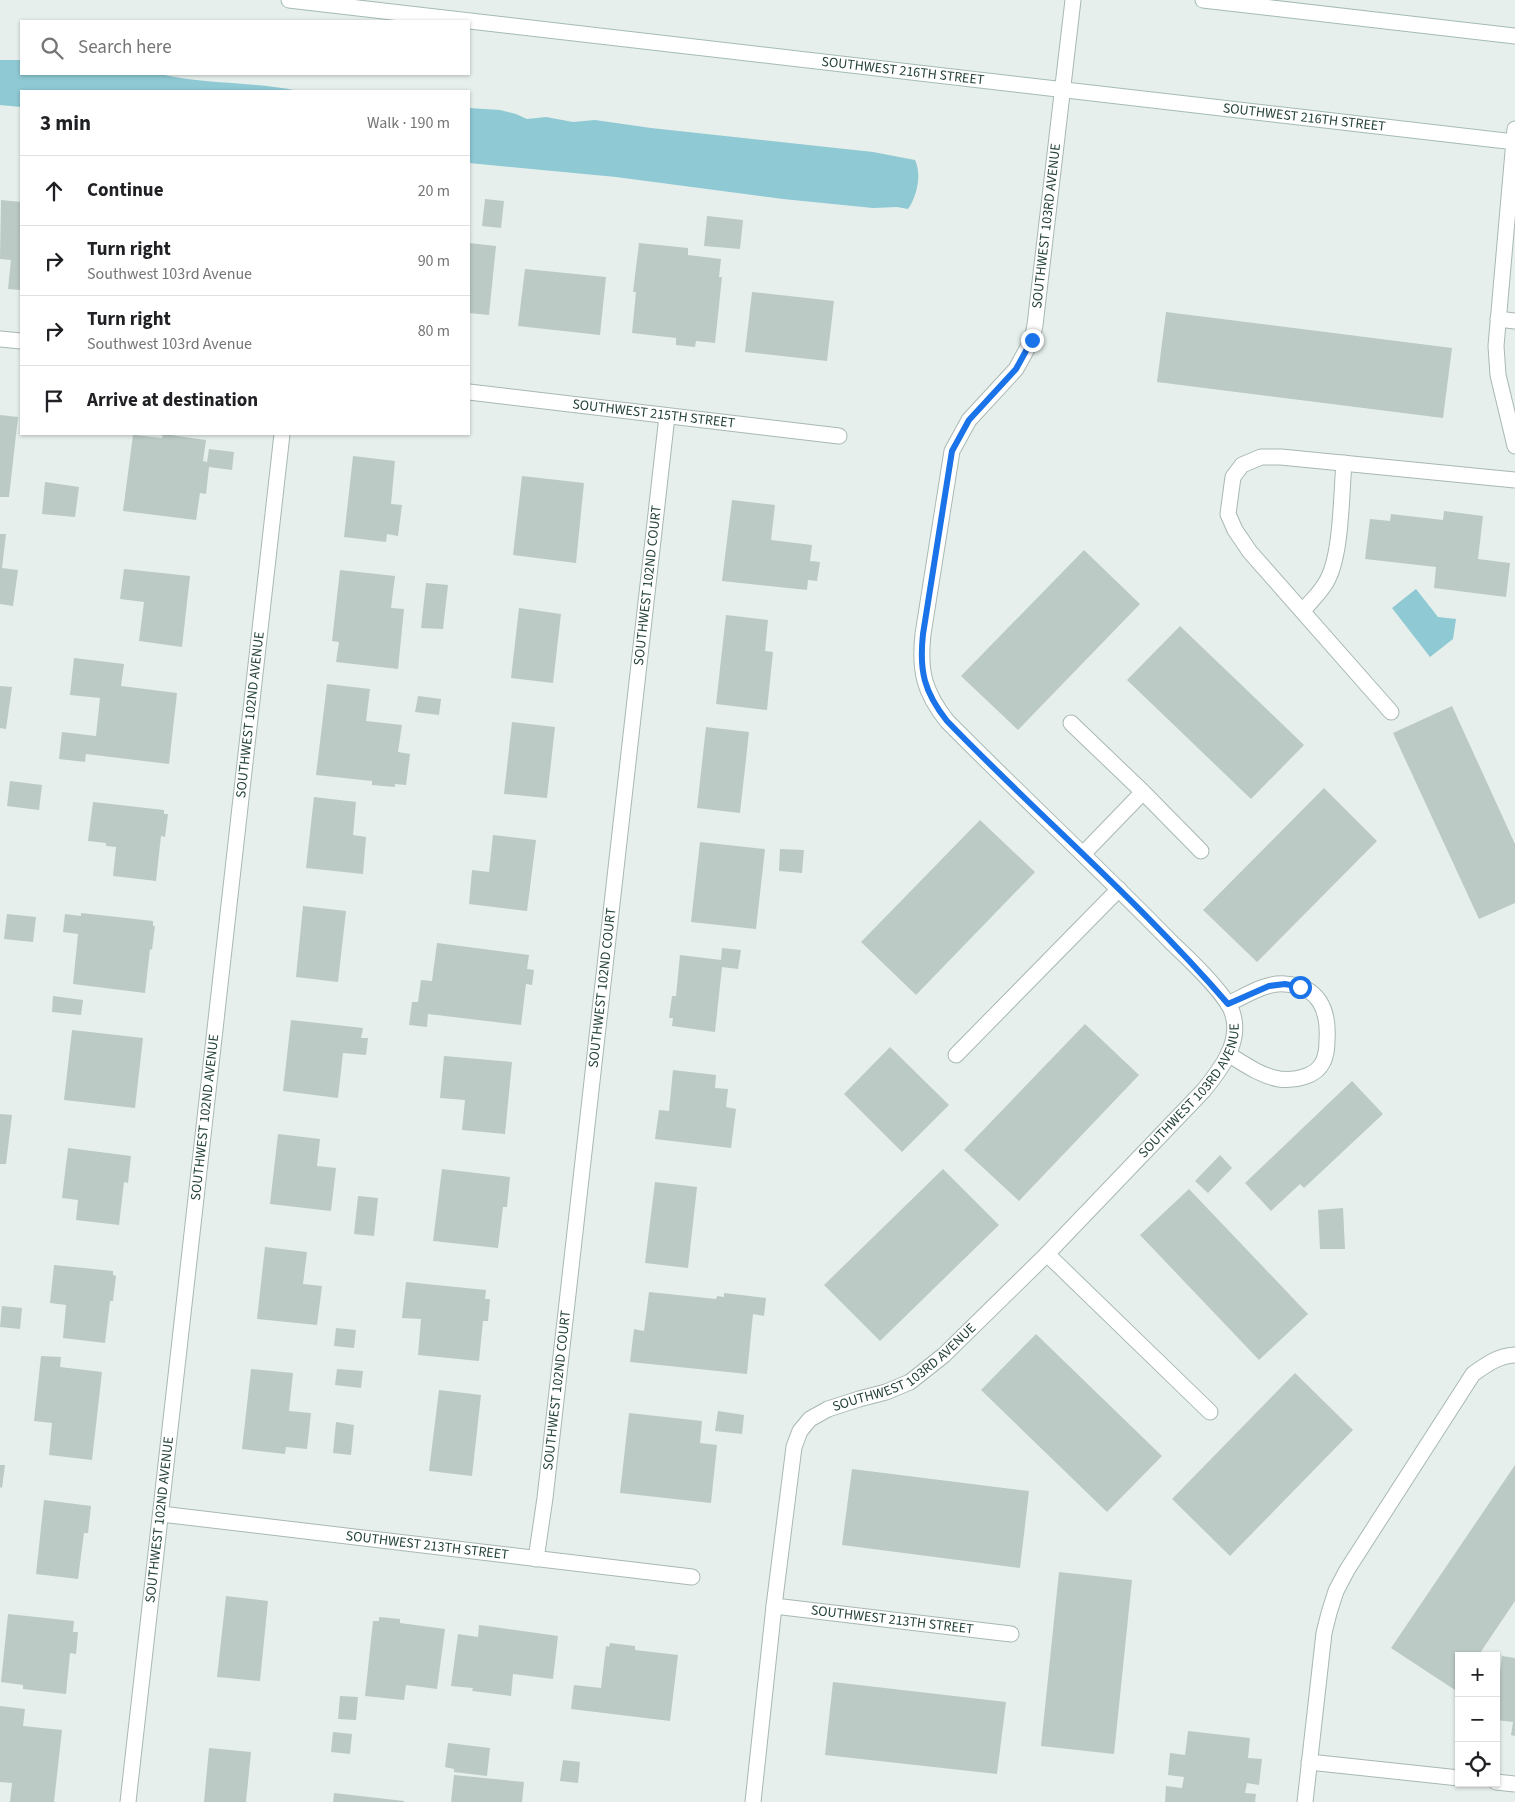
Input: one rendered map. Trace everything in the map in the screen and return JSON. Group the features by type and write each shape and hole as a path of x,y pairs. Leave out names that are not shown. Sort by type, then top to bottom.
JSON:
{"street":[{"name":"SOUTHWEST 216TH STREET","path":"290,0 462,20"},
{"name":"SOUTHWEST 103RD AVENUE","path":"753,1802 774,1606 794,1447 800,1432 810,1419 828,1409 886,1392 910,1382 944,1355 1046,1254 1204,1090 1218,1073 1234,1038 1233,1013 1228,1004 1198,970 1119,889 947,721 927,689 922,672 921,654 952,451 969,420 1016,369 1032,340 1073,0"},
{"path":"1203,0 1515,36"},
{"name":"SOUTHWEST 216TH STREET","path":"470,21 1062,90 1515,138"},
{"path":"1515,138 1496,346 1498,375 1515,446"},
{"path":"1498,319 1515,321"},
{"path":"0,339 20,341"},
{"name":"SOUTHWEST 215TH STREET","path":"470,392 838,436"},
{"name":"SOUTHWEST 102ND COURT","path":"536,1559 545,1498 667,416"},
{"name":"SOUTHWEST 102ND AVENUE","path":"128,1802 282,435"},
{"path":"1391,712 1250,552 1235,530 1228,514 1233,477 1242,465 1262,457 1281,456 1515,480"},
{"path":"1303,611 1325,584 1332,570 1338,539 1344,463"},
{"path":"1071,723 1201,851"},
{"path":"1083,854 1143,792"},
{"path":"956,1055 1119,889"},
{"path":"1228,1004 1269,986 1285,984 1300,987 1313,994 1322,1003 1328,1029 1323,1063 1314,1072 1301,1078 1289,1080 1269,1077 1228,1054"},
{"path":"1046,1254 1210,1412"},
{"path":"1305,1802 1321,1654 1328,1613 1336,1591 1347,1570 1473,1374 1490,1362 1515,1355"},
{"name":"SOUTHWEST 213TH STREET","path":"160,1514 692,1577"},
{"name":"SOUTHWEST 213TH STREET","path":"774,1606 1011,1634"},
{"path":"1309,1762 1455,1778"},
{"path":"1500,1782 1515,1784"}],"water":[{"path":"0,60 20,60 20,75 166,75 195,80 292,90 20,90 20,107 0,105"},
{"path":"470,108 500,110 527,119 546,117 573,122 595,120 651,128 873,152 915,160 918,172 918,185 908,209 897,207 873,208 783,199 616,177 470,163"},
{"path":"1416,589 1438,617 1456,619 1453,639 1430,657 1392,608"}],"building":[{"path":"485,199 504,201 501,228 482,226"},
{"path":"1,200 20,202 20,290 8,289 11,260 0,259"},
{"path":"707,216 743,220 740,249 704,246"},
{"path":"470,243 496,246 489,315 470,313"},
{"path":"639,243 688,248 688,255 721,259 719,277 722,277 715,343 696,341 695,347 676,345 676,338 632,333 636,292 633,292"},
{"path":"525,269 606,277 600,335 518,326"},
{"path":"752,292 834,301 827,361 745,352"},
{"path":"1166,312 1452,348 1443,418 1157,382"},
{"path":"0,415 18,417 9,497 0,497"},
{"path":"133,435 162,438 163,435 170,435 206,440 203,461 207,462 209,449 234,452 232,470 209,467 206,494 200,493 196,520 123,511"},
{"path":"353,456 395,461 391,504 402,505 398,536 387,534 386,542 344,537"},
{"path":"522,476 584,483 576,563 513,555"},
{"path":"45,482 79,487 75,517 42,514"},
{"path":"732,500 775,505 771,540 812,545 810,561 820,562 817,581 808,580 807,590 722,581"},
{"path":"1444,511 1483,516 1478,559 1510,563 1506,597 1434,588 1436,567 1365,559 1370,519 1390,521 1391,514 1443,520"},
{"path":"0,534 6,534 2,568 18,570 13,606 0,604"},
{"path":"1084,550 1140,604 1018,730 961,676"},
{"path":"124,569 190,576 182,647 139,641 144,602 120,599"},
{"path":"340,570 395,576 391,608 404,609 398,669 336,662 339,642 332,641"},
{"path":"426,583 448,585 443,629 421,628"},
{"path":"519,608 561,614 553,683 511,678"},
{"path":"726,615 768,620 765,651 773,652 767,710 716,704"},
{"path":"1180,626 1304,745 1251,799 1127,680"},
{"path":"74,658 124,664 121,686 177,693 169,764 86,754 85,762 59,759 62,732 96,736 100,698 70,695"},
{"path":"327,684 370,689 366,721 402,725 398,752 410,754 406,785 395,784 395,787 372,785 372,781 316,775"},
{"path":"0,686 12,687 6,729 0,728"},
{"path":"418,696 441,699 439,715 415,712"},
{"path":"1452,706 1515,844 1515,903 1479,919 1393,733"},
{"path":"512,722 555,727 547,798 504,794"},
{"path":"706,727 749,732 740,813 697,808"},
{"path":"10,781 42,785 39,810 7,806"},
{"path":"1324,788 1377,841 1257,962 1203,910"},
{"path":"314,797 356,802 353,835 366,837 363,874 306,868"},
{"path":"93,802 164,810 164,814 168,814 165,837 161,836 156,881 113,876 116,847 106,846 106,843 88,841"},
{"path":"980,820 1035,872 916,995 861,942"},
{"path":"493,835 536,840 527,911 469,904 472,870 489,872"},
{"path":"700,842 765,849 756,929 691,922"},
{"path":"780,849 804,850 802,873 779,871"},
{"path":"303,906 346,911 338,982 296,977"},
{"path":"81,913 153,921 153,926 155,926 152,950 150,949 145,993 73,984 78,934 63,932 65,914 81,916"},
{"path":"7,914 36,917 33,942 4,939"},
{"path":"437,943 529,955 527,969 534,970 532,985 526,984 521,1025 428,1014 427,1027 409,1025 412,1002 418,1002 421,980 432,981"},
{"path":"722,948 741,950 738,969 722,967 715,1032 672,1026 673,1018 669,1018 672,996 676,996 680,955 721,960"},
{"path":"53,996 83,1000 81,1015 52,1012"},
{"path":"291,1020 363,1028 361,1038 368,1038 366,1055 343,1053 338,1098 283,1091"},
{"path":"1085,1024 1139,1075 1019,1201 964,1150"},
{"path":"72,1030 143,1038 135,1108 64,1100"},
{"path":"890,1047 949,1105 902,1152 844,1094"},
{"path":"444,1056 512,1062 505,1134 462,1130 465,1100 440,1098"},
{"path":"673,1070 716,1075 715,1088 728,1089 726,1107 736,1109 731,1148 655,1139 659,1110 669,1111"},
{"path":"1352,1081 1383,1114 1304,1188 1300,1184 1271,1211 1245,1183"},
{"path":"0,1114 12,1115 6,1164 0,1164"},
{"path":"278,1134 320,1139 317,1166 336,1168 331,1211 270,1204"},
{"path":"68,1148 131,1156 128,1183 124,1182 119,1225 76,1220 78,1200 62,1198"},
{"path":"1220,1155 1232,1168 1208,1193 1195,1181"},
{"path":"442,1169 510,1177 507,1207 503,1207 498,1248 433,1241"},
{"path":"943,1169 999,1225 880,1341 824,1285"},
{"path":"655,1182 697,1187 688,1268 645,1263"},
{"path":"1189,1189 1308,1314 1259,1360 1140,1235"},
{"path":"358,1196 378,1198 374,1236 354,1234"},
{"path":"1343,1208 1345,1249 1320,1249 1318,1210"},
{"path":"265,1247 307,1252 303,1284 322,1286 317,1325 257,1319"},
{"path":"54,1265 113,1271 113,1275 116,1276 113,1301 110,1301 105,1343 63,1338 66,1305 50,1303"},
{"path":"406,1282 486,1290 485,1299 490,1299 488,1321 483,1321 479,1361 418,1355 421,1319 402,1318"},
{"path":"649,1292 716,1299 717,1296 724,1297 724,1293 766,1298 764,1316 753,1314 747,1374 630,1362 634,1329 644,1331"},
{"path":"2,1306 22,1308 20,1329 0,1327"},
{"path":"336,1328 356,1330 354,1348 334,1346"},
{"path":"1036,1334 1162,1456 1107,1512 981,1390"},
{"path":"41,1356 61,1357 60,1367 102,1372 92,1460 49,1455 52,1423 34,1421"},
{"path":"251,1369 293,1373 289,1411 311,1413 307,1449 286,1447 285,1454 242,1449"},
{"path":"337,1369 363,1371 361,1388 335,1385"},
{"path":"1295,1373 1353,1430 1230,1556 1172,1499"},
{"path":"439,1390 481,1395 472,1476 429,1471"},
{"path":"718,1411 744,1415 742,1434 715,1431"},
{"path":"629,1413 702,1421 700,1443 717,1445 711,1503 620,1493"},
{"path":"336,1422 354,1425 351,1455 333,1453"},
{"path":"0,1465 5,1465 2,1488 0,1487"},
{"path":"1515,1465 1515,1601 1481,1652 1455,1652 1455,1690 1391,1648"},
{"path":"852,1469 1029,1491 1020,1568 842,1545"},
{"path":"44,1500 91,1506 88,1533 84,1533 78,1579 36,1574"},
{"path":"1059,1572 1132,1580 1114,1754 1041,1746"},
{"path":"226,1596 268,1601 260,1681 217,1677"},
{"path":"8,1614 74,1621 73,1632 78,1632 76,1654 70,1653 66,1694 23,1689 23,1685 1,1682"},
{"path":"379,1617 400,1619 400,1623 445,1629 437,1689 406,1685 404,1700 365,1696 373,1621 379,1621"},
{"path":"479,1625 558,1636 553,1679 513,1674 511,1696 472,1691 473,1688 451,1686 458,1634 478,1637"},
{"path":"610,1643 635,1646 635,1650 678,1655 670,1721 571,1709 574,1685 601,1688 606,1646 609,1647"},
{"path":"1502,1656 1515,1658 1515,1736 1511,1735 1513,1722 1500,1720"},
{"path":"833,1682 1006,1702 997,1774 825,1755"},
{"path":"340,1696 358,1697 356,1720 338,1719"},
{"path":"0,1706 25,1709 23,1726 62,1730 54,1802 10,1802 12,1783 0,1782"},
{"path":"1188,1731 1250,1738 1248,1758 1262,1759 1259,1785 1247,1783 1245,1793 1256,1794 1255,1802 1165,1802 1166,1786 1182,1788 1184,1777 1168,1775 1170,1753 1185,1755"},
{"path":"333,1732 352,1734 350,1754 331,1752"},
{"path":"448,1743 490,1748 487,1776 454,1772 454,1769 445,1767"},
{"path":"209,1748 251,1752 246,1802 204,1802"},
{"path":"563,1760 580,1762 578,1783 560,1781"},
{"path":"454,1775 524,1782 522,1802 451,1802"},
{"path":"334,1793 404,1801 404,1802 333,1802"}],"route":[{"path":"1032,340 1016,369 1005,383 969,420 952,451 923,634 922,672 927,689 947,721 1119,889 1198,970 1228,1004 1269,986 1285,984 1300,987"}]}
